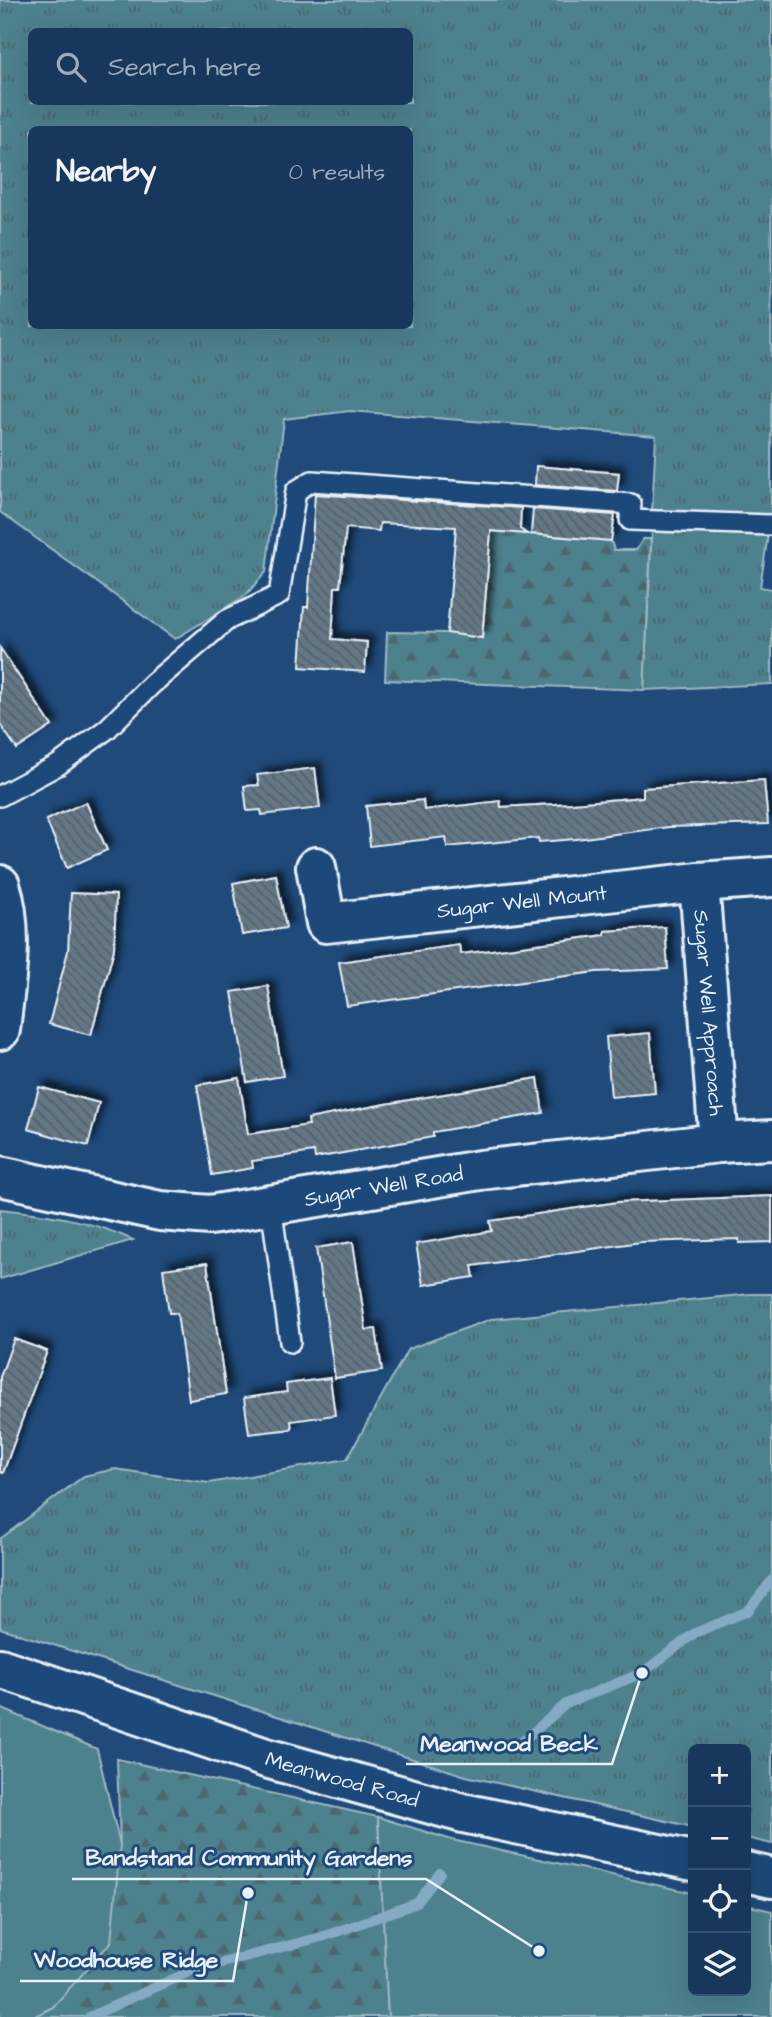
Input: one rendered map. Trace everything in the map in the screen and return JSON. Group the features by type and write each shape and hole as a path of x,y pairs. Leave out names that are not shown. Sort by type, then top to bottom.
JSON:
{"street":[{"name":"Sugar Well Mount","path":"316,867 326,923 699,882 772,877"},
{"name":"Sugar Well Approach","path":"699,882 719,1143"},
{"path":"0,885 4,898 0,1030"},
{"name":"Sugar Well Road","path":"0,1176 160,1211 209,1215 480,1170 719,1143 772,1140"},
{"name":"Meanwood Road","path":"0,1668 266,1758 397,1795 463,1813 688,1860"},
{"path":"751,1873 772,1878"}],"lane":[{"path":"0,796 58,765 107,729 152,684 227,620 279,594 296,491 312,481 631,504 630,520 770,525"},
{"path":"271,1205 290,1342"}],"green space":[{"path":"0,0 772,0 771,518 652,512 656,436 350,411 284,419 266,572 246,595 175,639 0,512"},
{"path":"652,528 768,535 760,587 772,589 772,684 644,690"},
{"path":"491,531 611,541 614,550 636,550 643,539 651,539 644,690 385,680 387,632 447,633 482,638"},
{"path":"0,1209 68,1219 101,1227 133,1240 0,1279"},
{"path":"772,1294 772,1844 751,1839 751,1744 688,1744 688,1826 466,1776 0,1628 0,1539 84,1476 115,1469 209,1483 347,1459 408,1349 491,1319"},
{"path":"0,1708 97,1749 120,1845 111,1942 53,2007 33,2017 0,2017"},
{"path":"117,1759 378,1817 388,2017 33,2017 53,2007 120,1845"},
{"path":"378,1817 452,1840 688,1892 688,1996 751,1996 751,1906 772,1911 772,2017 388,2017"}],"building":[{"path":"536,466 619,473 617,491 535,485"},
{"path":"315,494 521,508 520,529 527,534 491,531 482,638 447,633 456,527 380,523 379,531 346,528 340,587 335,587 332,639 367,642 365,672 300,667 304,607 308,607"},
{"path":"533,509 615,515 611,541 531,534"},
{"path":"0,648 52,726 17,749 0,724"},
{"path":"315,768 320,808 262,815 261,810 247,811 244,786 259,785 257,775"},
{"path":"764,780 768,824 669,827 539,842 538,838 447,847 446,837 370,846 366,806 423,800 424,810 500,801 501,807 573,803 643,797 643,788"},
{"path":"86,802 107,850 67,868 46,820"},
{"path":"276,875 286,928 242,935 233,883"},
{"path":"71,893 116,895 114,949 91,1035 49,1024 68,951"},
{"path":"665,927 668,969 596,972 347,1006 339,962 459,945 461,954 605,935 605,931"},
{"path":"268,986 283,1076 247,1082 232,992"},
{"path":"650,1033 655,1093 611,1097 606,1037"},
{"path":"239,1078 248,1134 309,1125 308,1119 380,1105 538,1078 543,1113 433,1132 433,1137 315,1158 314,1152 252,1161 253,1168 212,1175 197,1085"},
{"path":"39,1087 99,1103 88,1146 28,1129"},
{"path":"772,1196 772,1242 739,1243 739,1239 641,1242 472,1266 474,1277 423,1285 416,1244 492,1231 490,1221 618,1202"},
{"path":"353,1242 366,1330 376,1329 382,1371 335,1378 316,1248"},
{"path":"207,1263 226,1394 189,1400 177,1313 169,1313 163,1269"},
{"path":"14,1339 47,1351 3,1473 0,1472 0,1377"},
{"path":"330,1378 335,1415 291,1421 292,1429 249,1434 244,1398 287,1392 286,1384"}],"waterway":[{"path":"524,1740 566,1704 642,1673 695,1633 748,1611 772,1580"},
{"path":"89,2017 191,1971 325,1936 417,1903 440,1873"}],"place":[{"name":"Meanwood Beck","path":"642,1673"},
{"name":"Woodhouse Ridge","path":"248,1893"},
{"name":"Bandstand Community Gardens","path":"539,1951"}]}
